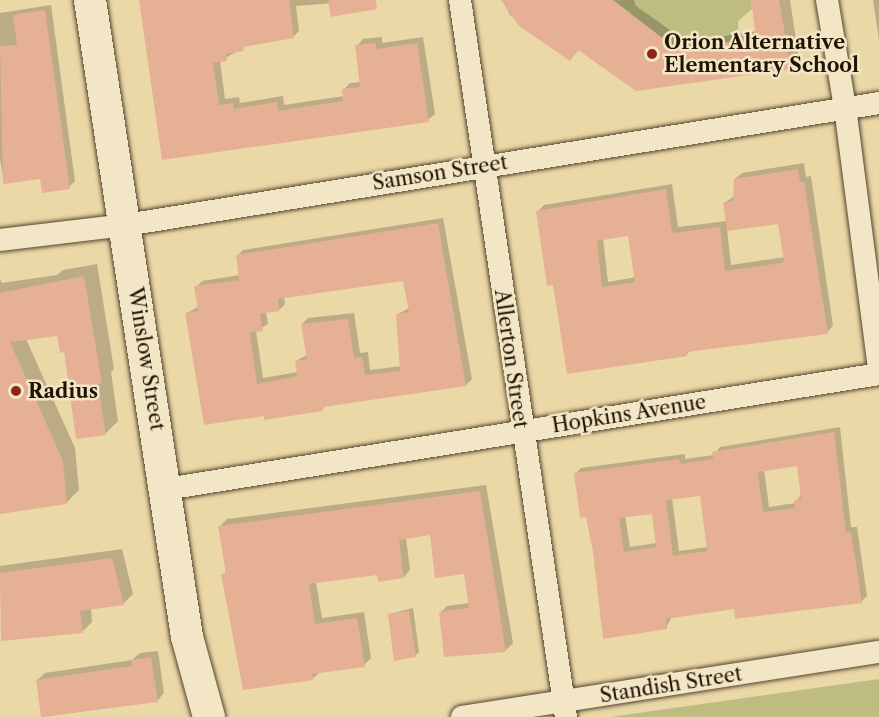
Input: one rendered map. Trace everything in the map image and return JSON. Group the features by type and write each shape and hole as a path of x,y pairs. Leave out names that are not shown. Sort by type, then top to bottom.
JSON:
{"street":[{"name":"Winslow Street","path":"90,0 187,637 209,717"},
{"name":"Allerton Street","path":"460,0 521,431 565,710"},
{"path":"827,0 846,107 879,372"},
{"name":"Samson Street","path":"0,240 126,225 483,165 879,103"},
{"name":"Hopkins Avenue","path":"166,489 879,372"},
{"name":"Standish Street","path":"462,717 565,710 879,652"}],"shaded area":[{"path":"604,0 751,0 752,9 738,21 739,40 674,51 628,16 630,12"},
{"path":"879,679 879,717 610,717"}],"building":[{"path":"139,0 289,0 294,38 243,47 244,51 226,54 227,61 213,63 219,105 233,103 234,109 277,102 278,111 343,101 342,89 360,87 355,45 376,43 376,49 417,43 429,122 162,160"},
{"path":"328,0 376,0 377,9 331,17"},
{"path":"501,0 613,0 678,50 756,38 751,0 779,0 791,69 636,91 578,50 570,61 519,26"},
{"path":"45,10 70,189 42,193 40,179 3,184 0,46 17,45 13,15"},
{"path":"798,169 800,182 804,182 828,334 687,352 687,356 567,374 553,285 547,286 536,211 666,189 672,233 720,227 725,271 781,263 784,261 778,224 727,231 723,203 733,201 734,179","holes":["628,236 635,282 602,287 597,241"]},
{"path":"438,223 466,386 323,407 323,411 264,420 264,416 204,425 185,313 198,311 194,286 239,280 236,255","holes":["403,281 409,312 396,314 400,371 365,375 362,357 354,358 348,319 301,324 307,359 295,361 297,376 257,384 250,333 263,331 260,314 279,311 278,299"]},
{"path":"84,276 102,383 98,384 106,435 76,439 64,352 60,353 57,336 10,342 63,461 67,504 0,514 0,293"},
{"path":"834,432 846,533 851,532 862,603 735,619 734,609 666,619 667,629 603,639 593,552 586,517 580,518 574,473 679,459 680,464 713,459 712,452","holes":["797,466 801,499 794,500 795,508 763,512 758,472","700,496 707,551 673,556 666,500","652,514 656,547 624,552 619,518"]},
{"path":"480,491 506,652 444,657 439,612 469,608 464,574 435,578 430,535 399,540 404,578 378,582 377,575 309,584 315,624 357,618 365,667 312,674 313,680 243,690 221,574 226,574 218,526"},
{"path":"112,558 124,605 80,611 83,633 1,641 0,573"},
{"path":"409,611 416,657 394,661 388,614"},
{"path":"151,657 158,702 41,717 36,680 132,666 131,660"}],"place":[{"name":"Orion Alternative Elementary School","path":"652,54"},
{"name":"Radius","path":"16,391"}]}
